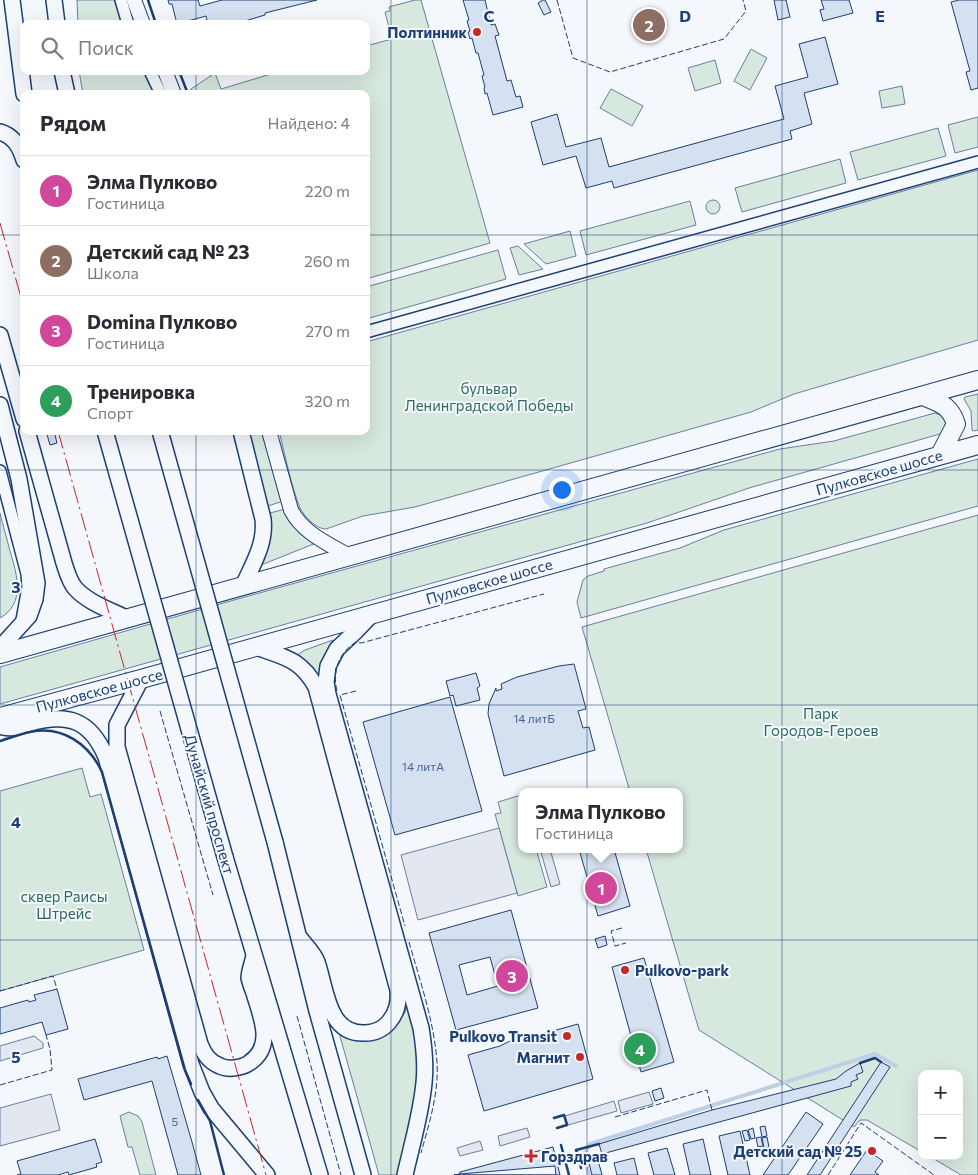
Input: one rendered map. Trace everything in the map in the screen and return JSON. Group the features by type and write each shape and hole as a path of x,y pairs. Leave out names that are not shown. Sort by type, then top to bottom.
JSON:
{"main road":[{"path":"12,0 20,63"},
{"path":"54,0 56,20"},
{"path":"22,75 23,90"},
{"path":"63,75 66,90"},
{"path":"0,132 16,142 20,149"},
{"path":"0,335 20,407"},
{"path":"0,654 978,380"},
{"path":"923,396 946,406 953,413 956,424 940,455"},
{"path":"0,405 20,479 37,583 35,599 29,616 0,648"},
{"path":"28,435 70,581 87,598 126,618"},
{"name":"Дунайский проспект","path":"106,435 225,857 320,1175"},
{"path":"161,435 275,842 317,1011 363,1175"},
{"path":"241,435 263,519 264,532 262,542 243,586"},
{"name":"Пулковское шоссе","path":"0,716 141,679 978,445"},
{"path":"372,614 356,632 337,648 328,666 326,682 421,1028 425,1056 424,1082 421,1109 405,1175"},
{"path":"256,647 302,667 316,687 398,990 397,1010 386,1026 371,1033 361,1034 344,1027 335,1018 326,1000 317,960 299,937"},
{"path":"141,679 117,725 117,747 200,1044 209,1060 225,1068 246,1066 262,1051 265,1039 264,1028 249,978 254,955"},
{"path":"0,726 8,729 46,719 68,718 83,726 101,744 191,1064 202,1092 211,1108 267,1175"}],"street":[{"path":"120,0 127,20"},
{"path":"134,0 141,20"},
{"path":"152,75 159,90"},
{"path":"167,75 172,90"},
{"path":"370,331 978,162"},
{"path":"270,435 295,519 314,536 349,556"},
{"path":"0,471 27,574 28,587 21,624"}],"green space":[{"path":"77,0 116,0 122,20 78,20"},
{"path":"421,0 490,243 370,278 370,90 191,89 212,75 216,75 221,89 268,75 370,75 370,45 392,39 385,12 390,11 389,7"},
{"path":"751,49 767,58 750,90 734,81"},
{"path":"715,60 721,83 695,91 688,68"},
{"path":"80,75 147,75 153,90 82,90"},
{"path":"902,86 905,104 882,108 879,91"},
{"path":"611,89 643,106 632,126 600,108"},
{"path":"978,117 978,147 955,153 948,125"},
{"path":"938,128 946,156 858,180 850,152"},
{"path":"840,159 846,183 742,212 735,188"},
{"name":"бульвар Ленинградской Победы","path":"978,170 978,340 794,394 751,412 415,507 363,516 326,529 318,527 311,522 300,508 280,435 370,435 370,341"},
{"path":"710,200 716,200 720,207 716,214 710,214 706,210 706,204"},
{"path":"690,201 696,225 586,255 580,231"},
{"path":"570,231 576,256 546,264 524,244"},
{"path":"518,246 543,269 519,275 510,248"},
{"path":"498,250 506,279 370,318 370,286"},
{"path":"978,394 978,430 974,431 972,430 971,411 964,399 965,397"},
{"path":"935,413 940,415 946,422 940,434 749,488 647,523 0,704 0,667 234,600 780,449 834,441"},
{"path":"248,435 265,435 283,501 268,506"},
{"path":"978,459 978,506 581,618 577,602 583,580 588,576 604,571 604,569 680,548 724,530"},
{"path":"285,509 316,543 261,565 268,546 271,527 270,513"},
{"path":"0,513 15,569 17,588 14,605 0,618"},
{"name":"Парк Городов-Героев","path":"978,515 978,1175 961,1175 936,1160 963,1160 963,1070 918,1070 918,1150 867,1120 860,1120 854,1127 699,1030 647,853 683,853 683,788 629,788 582,627"},
{"path":"333,640 324,660 322,682 310,665 297,655 305,650"},
{"name":"сквер Раисы Штрейс","path":"82,768 90,797 101,794 144,950 0,991 0,791"},
{"path":"518,796 518,853 537,853 547,887 518,896 495,814 501,813 498,802"},
{"path":"408,998 415,1022 419,1080 399,1175 379,1175 338,1029 346,1033 401,1018 405,1012"},
{"path":"129,1112 138,1116 142,1122 156,1175 140,1175 132,1147 128,1147 120,1116"}],"shaded area":[{"path":"499,828 517,893 418,920 401,855"},
{"path":"541,853 551,853 560,884 551,887"},
{"path":"34,1036 43,1043 43,1048 0,1061 0,1046"},
{"path":"649,1092 653,1104 621,1113 618,1101"},
{"path":"51,1094 60,1130 0,1146 0,1108"},
{"path":"614,1101 617,1111 568,1125 565,1116"},
{"path":"527,1128 530,1137 500,1146 498,1136"},
{"path":"480,1141 483,1150 460,1156 457,1148"}],"building":[{"path":"168,0 198,0 200,6 222,0 317,0 265,13 265,15 248,20 207,20 206,16 192,20 176,20 172,4 169,4"},
{"path":"463,0 485,0 491,25 495,24 499,35 495,36 507,81 511,80 516,97 520,96 523,107 493,115 487,93 485,94 482,76 484,75 478,53 476,53 472,38 470,39 468,32 470,31 467,21 469,20"},
{"path":"545,0 551,12 544,15 538,3"},
{"path":"774,0 786,0 790,17 778,20"},
{"path":"821,0 849,0 853,13 823,21 820,10 824,9"},
{"path":"978,0 978,88 971,90 966,72 970,71 951,2"},
{"path":"825,37 838,84 804,93 812,124 790,131 792,139 614,188 612,181 586,188 576,156 543,165 531,122 557,114 566,147 601,138 609,167 784,119 775,86 808,77 799,44"},
{"path":"47,435 55,435 57,443 50,445"},
{"path":"574,664 586,709 578,711 583,728 589,727 595,750 504,776 488,714 489,704 496,688 496,691 502,689 501,684 517,677"},
{"path":"476,673 480,686 477,688 480,700 456,706 453,695 450,696 446,681"},
{"path":"450,697 482,811 395,835 363,722"},
{"path":"580,853 615,853 630,906 598,916"},
{"path":"511,910 538,1008 456,1030 429,933","holes":["490,957 498,986 467,995 459,965"]},
{"path":"605,936 607,945 598,948 595,939"},
{"path":"644,958 674,1062 641,1072 612,967"},
{"path":"57,989 68,1029 46,1035 42,1022 0,1034 0,1008 28,1000 29,1002 36,1000 34,995"},
{"path":"578,1024 593,1079 484,1111 468,1055 500,1046 512,1040 524,1039"},
{"path":"167,1056 201,1175 178,1175 152,1081 84,1100 78,1079 157,1057 158,1059"},
{"path":"881,1062 890,1067 820,1175 807,1175"},
{"path":"860,1063 863,1072 856,1075 858,1079 851,1082 851,1086 602,1154 599,1144 712,1110 836,1079"},
{"path":"661,1088 664,1098 655,1101 652,1091"},
{"path":"806,1112 823,1124 788,1175 763,1175"},
{"path":"765,1126 767,1136 762,1137 760,1127"},
{"path":"753,1128 755,1138 751,1139 748,1130"},
{"path":"747,1130 750,1140 745,1141 742,1131"},
{"path":"740,1131 750,1175 728,1175 719,1136"},
{"path":"761,1137 763,1146 758,1147 756,1138"},
{"path":"767,1137 769,1147 764,1148 762,1138"},
{"path":"95,1139 102,1162 96,1164 97,1167 69,1175 68,1172 58,1175 17,1175 21,1174 17,1161"},
{"path":"703,1139 711,1175 690,1175 683,1144"},
{"path":"553,1147 560,1175 454,1175 460,1174 460,1172"},
{"path":"667,1148 675,1175 654,1175 648,1153"},
{"path":"867,1150 883,1161 875,1172 879,1175 850,1175"},
{"path":"634,1158 638,1175 617,1175 614,1163"},
{"path":"598,1160 602,1175 592,1175 589,1163"},
{"path":"555,1166 556,1175 454,1175 460,1174"}],"waterway":[{"path":"589,1175 584,1155 590,1144 875,1054 896,1066"}],"fence":[{"path":"557,0 573,58 610,72 724,39 746,11 743,0"},
{"path":"337,691 335,677 338,663 345,651 356,642 361,643 544,594"},
{"path":"356,691 340,695 405,926"},
{"path":"160,711 213,895"},
{"path":"622,928 611,931 615,946 626,943"},
{"path":"409,942 430,1016 437,1062 435,1097 421,1153"},
{"path":"0,991 53,976 57,989"},
{"path":"297,1016 341,1175"},
{"path":"0,1085 52,1070 50,1049 46,1035"},
{"path":"615,1117 707,1090 712,1110"},
{"path":"828,1175 861,1123 934,1175"}],"wall":[{"path":"148,0 155,20"},
{"path":"181,75 186,90"},
{"path":"0,741 30,732 53,731 63,734 82,745 90,753 102,772 185,1070 191,1084"},
{"path":"860,1063 875,1058 881,1062"},
{"path":"198,1100 210,1121 224,1175"},
{"path":"554,1118 564,1115 567,1125 557,1128"},
{"path":"581,1168 576,1150 599,1144"},
{"path":"561,1145 569,1175"}],"power":[{"path":"0,223 20,294"},
{"path":"59,435 266,1175"}],"place":[{"name":"Детский сад № 23","path":"649,25"},
{"name":"Полтинник","path":"477,32"},
{"name":"Элма Пулково","path":"601,888"},
{"name":"Pulkovo-park","path":"625,970"},
{"name":"Domina Пулково","path":"512,976"},
{"name":"Pulkovo Transit","path":"567,1036"},
{"name":"Тренировка","path":"640,1049"},
{"name":"Магнит","path":"580,1057"},
{"name":"Детский сад № 25","path":"872,1151"},
{"name":"Горздрав","path":"531,1156"}]}
